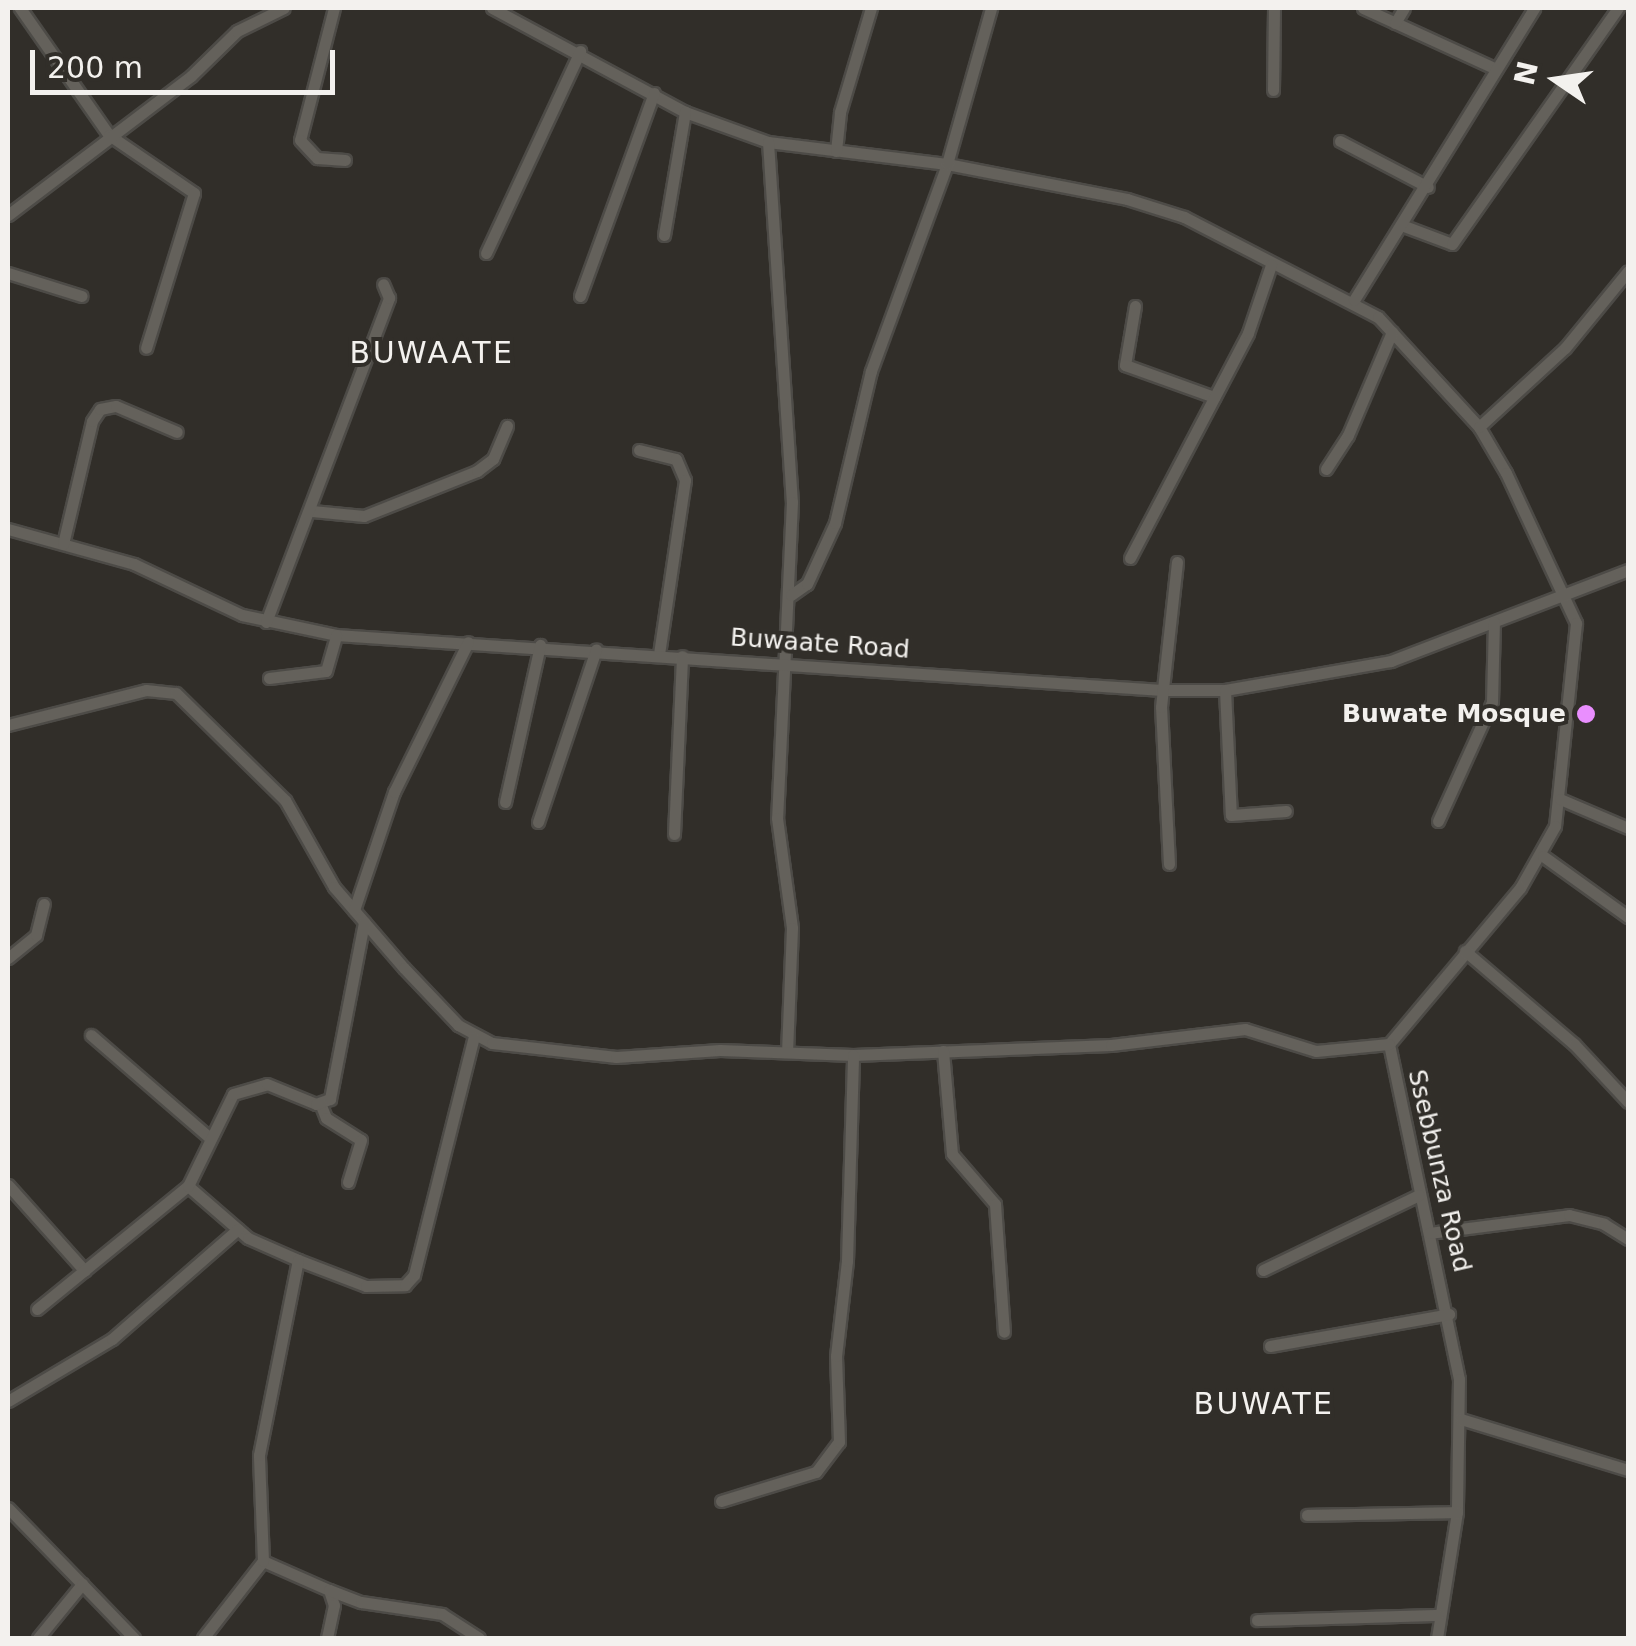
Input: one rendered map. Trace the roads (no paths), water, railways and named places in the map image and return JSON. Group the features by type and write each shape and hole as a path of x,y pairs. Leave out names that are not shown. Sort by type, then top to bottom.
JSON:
{"street":[{"path":"20,8 109,135 194,193 146,348"},
{"path":"8,215 192,76 237,31 284,8"},
{"path":"334,8 300,140 316,158 346,160"},
{"name":"Ssebbunza Road","path":"492,8 580,51 685,112 768,142 947,164 1146,204 1354,300 1392,332 1478,426 1565,591 1576,638 1560,799 1543,856 1389,1044 1419,1194 1449,1314 1460,1419 1458,1512 1436,1638"},
{"path":"836,151 840,112 872,8"},
{"path":"791,595 807,584 836,523 871,370 947,164 991,8"},
{"path":"1273,90 1274,8"},
{"path":"1363,8 1496,69"},
{"path":"1395,22 1404,8"},
{"path":"1354,300 1404,226 1534,8"},
{"path":"1404,226 1452,244 1618,8"},
{"path":"486,253 580,51"},
{"path":"580,296 654,93"},
{"path":"664,235 685,112"},
{"path":"1340,141 1428,187"},
{"path":"768,142 792,502 791,595 777,818 792,928 787,1052"},
{"path":"1130,558 1248,332 1271,264"},
{"path":"1478,426 1565,348 1628,271"},
{"path":"8,273 82,296"},
{"path":"266,622 312,511 388,298 384,284"},
{"path":"1135,306 1126,365 1214,397"},
{"path":"1326,468 1348,435 1392,332"},
{"path":"63,544 92,420 100,409 116,406 177,432"},
{"path":"312,511 364,516 477,472 494,459 508,426"},
{"path":"639,450 676,460 684,480 659,654"},
{"name":"Buwaate Road","path":"8,528 134,564 266,622 336,635 540,645 1162,690 1225,690 1391,661 1628,570"},
{"path":"1169,864 1162,690 1177,562"},
{"path":"1438,820 1492,702 1494,622"},
{"path":"269,678 326,672 336,635"},
{"path":"354,910 394,792 468,642"},
{"path":"505,802 540,645"},
{"path":"538,822 596,650"},
{"path":"674,834 682,656"},
{"path":"8,725 146,690 176,693 286,800 354,910 474,1038 616,1058 787,1052 853,1055 1111,1045 1221,1028 1245,1028 1316,1052 1389,1044"},
{"path":"1225,690 1231,815 1286,811"},
{"path":"1560,799 1628,828"},
{"path":"1543,856 1628,916"},
{"path":"8,958 36,935 44,904"},
{"path":"320,1103 335,1093 364,922"},
{"path":"1465,952 1574,1044 1628,1102"},
{"path":"91,1035 152,1096 210,1138"},
{"path":"188,1186 238,1229 298,1260 366,1286 396,1288 410,1281 474,1038"},
{"path":"943,1051 954,1160 995,1204 1004,1332"},
{"path":"721,1501 816,1472 840,1442 836,1356 847,1261 853,1055"},
{"path":"37,1309 188,1186 225,1104 250,1086 267,1084 320,1103 326,1118 361,1140 348,1182"},
{"path":"8,1185 84,1271"},
{"path":"1263,1270 1419,1194"},
{"path":"1429,1233 1569,1216 1604,1224 1628,1239"},
{"path":"8,1401 112,1339 238,1229"},
{"path":"203,1638 263,1561 259,1455 298,1260"},
{"path":"1270,1346 1449,1314"},
{"path":"1460,1419 1628,1470"},
{"path":"8,1508 134,1638"},
{"path":"1307,1515 1458,1512"},
{"path":"263,1561 361,1602 442,1614 479,1638"},
{"path":"38,1638 82,1584"},
{"path":"326,1638 334,1605 329,1590"},
{"path":"1256,1620 1438,1615"}],"place":[{"name":"Buwate Mosque","path":"1586,714"}],"district":[{"name":"BUWAATE","path":"432,353"},
{"name":"BUWATE","path":"1264,1404"}]}
